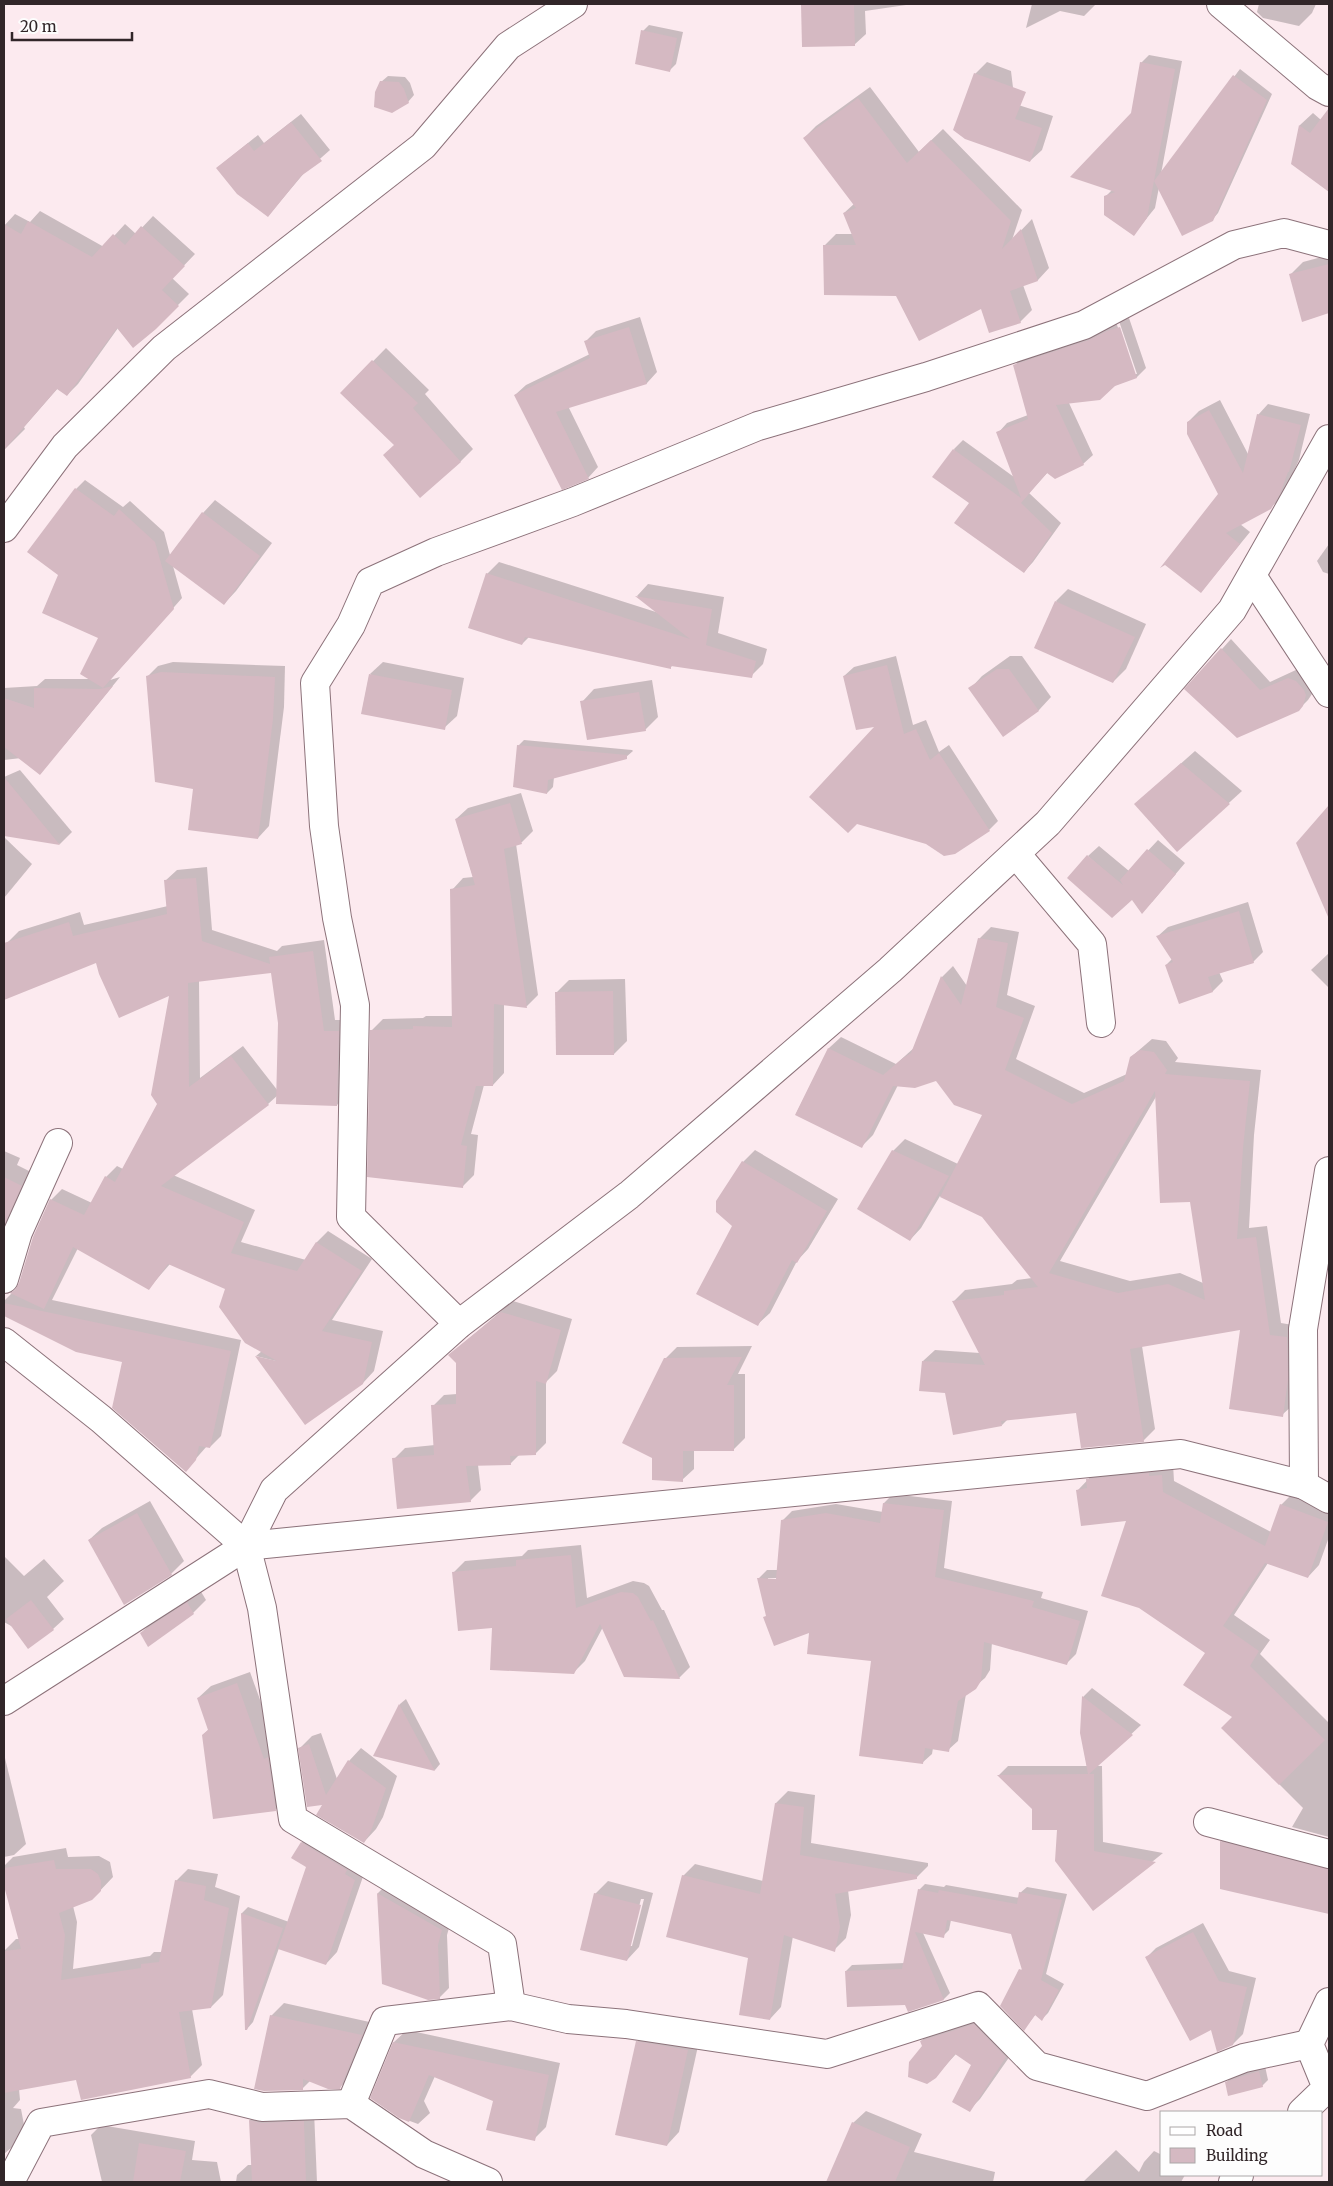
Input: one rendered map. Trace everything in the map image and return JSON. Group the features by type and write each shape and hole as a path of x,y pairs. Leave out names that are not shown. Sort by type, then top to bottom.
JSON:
{"street":[{"path":"536,4 568,7"},
{"path":"1222,4 1318,86 1329,92"},
{"path":"4,528 65,446 164,348 423,146 508,46 568,7"},
{"path":"459,1324 351,1217 355,1005 337,918 324,826 315,683 351,625 370,582 436,552 573,502 758,426 926,377 1084,325 1234,245 1284,233 1329,244"},
{"path":"246,1546 274,1490 459,1324 629,1195 890,970 1048,823 1232,610 1329,439"},
{"path":"1252,576 1329,693"},
{"path":"1016,854 1092,944 1101,1023"},
{"path":"4,1279 18,1232 58,1143"},
{"path":"1304,1484 1303,1329 1329,1171"},
{"path":"4,1342 100,1419 246,1546 262,1608 293,1819 502,1944 511,2006"},
{"path":"4,1701 246,1546 1181,1454 1304,1484 1329,1499"},
{"path":"1208,1822 1329,1854"},
{"path":"1303,2111 1328,2088 1309,2044 1329,2002"},
{"path":"351,2104 385,2021 511,2006 568,2019 626,2024 827,2054 978,2006 1037,2066 1147,2096 1244,2058 1309,2044"},
{"path":"10,2182 40,2123 209,2094 262,2107 351,2104 424,2154 488,2182"}],"building":[{"path":"801,4 854,4 855,46 802,47"},
{"path":"641,30 677,38 670,72 635,64"},
{"path":"1140,62 1175,69 1147,218 1134,236 1104,215 1104,196 1115,192 1070,177 1131,113"},
{"path":"974,73 1026,92 1015,119 1042,128 1030,162 965,139 953,130"},
{"path":"1233,75 1267,100 1213,221 1182,236 1154,181"},
{"path":"380,81 399,82 404,89 409,103 392,113 374,107 375,92"},
{"path":"858,98 907,163 931,140 1011,221 1002,249 1021,229 1038,281 1010,291 1021,323 989,333 981,309 919,341 896,296 824,295 823,245 856,245 843,213 856,208 803,138"},
{"path":"1329,108 1329,192 1291,164 1299,125 1310,133"},
{"path":"291,122 322,161 301,176 268,217 237,194 216,168 248,143 254,151"},
{"path":"28,221 92,257 113,234 125,245 141,226 185,266 162,290 179,306 133,348 117,328 67,396 57,389 4,450 4,224 21,234"},
{"path":"1329,264 1329,313 1302,322 1289,274"},
{"path":"629,327 647,384 556,412 589,479 562,490 514,395 590,358 584,341"},
{"path":"1120,327 1137,378 1115,386 1100,400 1056,405 1084,465 1055,479 1047,473 1021,503 1052,533 1024,573 954,523 969,503 932,477 953,449 1021,498 996,432 1028,419 1013,365 1089,340"},
{"path":"372,360 418,403 413,408 461,462 420,498 383,455 394,445 340,393"},
{"path":"1209,410 1243,473 1257,414 1301,425 1289,472 1280,494 1271,509 1226,533 1240,544 1201,593 1165,565 1160,568 1218,494 1187,434 1187,422"},
{"path":"75,488 114,516 119,509 155,542 174,609 103,688 80,674 98,638 42,613 58,575 27,552"},
{"path":"202,512 260,556 224,605 165,561"},
{"path":"486,573 690,639 635,596 712,609 706,645 756,661 752,678 671,666 671,669 525,637 522,645 468,628"},
{"path":"1055,601 1135,637 1113,683 1034,648"},
{"path":"1221,648 1260,690 1288,678 1296,681 1306,695 1303,706 1299,711 1237,738 1184,689"},
{"path":"887,665 904,734 916,729 930,760 939,753 990,831 955,854 944,856 926,844 857,824 848,833 809,797 874,727 856,730 843,676"},
{"path":"997,669 1009,669 1039,711 1003,737 968,688"},
{"path":"161,672 275,677 273,719 258,839 188,830 193,789 155,782 146,676"},
{"path":"369,674 452,690 445,730 361,714"},
{"path":"113,686 40,775 4,747 4,698 34,708 34,688 100,689"},
{"path":"639,692 646,731 587,740 580,701"},
{"path":"517,745 627,755 627,759 548,780 547,794 513,787"},
{"path":"1181,763 1230,804 1177,852 1134,804"},
{"path":"4,777 60,845 4,836"},
{"path":"510,803 522,844 504,849 527,1008 494,1004 493,1086 476,1086 461,1145 467,1146 463,1188 367,1177 370,1030 413,1029 413,1026 452,1027 450,889 475,885 455,819"},
{"path":"1329,805 1329,919 1296,843"},
{"path":"1147,849 1176,874 1142,914 1132,900 1112,918 1067,878 1087,855 1123,885 1120,880"},
{"path":"196,878 202,941 270,964 269,957 313,951 324,1031 339,1031 337,1106 276,1104 278,1023 271,973 188,983 189,1087 231,1056 269,1105 161,1186 244,1222 231,1253 297,1271 316,1242 362,1271 322,1331 372,1342 363,1384 305,1425 255,1356 277,1361 245,1343 219,1307 225,1289 168,1264 149,1290 73,1247 44,1309 10,1293 15,1290 19,1283 33,1237 50,1199 84,1215 105,1176 115,1182 157,1104 151,1095 169,996 119,1018 96,963 4,1000 4,943 69,922 73,936 167,914 164,880"},
{"path":"1239,911 1254,963 1208,977 1213,992 1179,1004 1165,965 1173,962 1156,936"},
{"path":"978,938 1008,943 996,1007 1024,1018 1005,1070 1072,1104 1124,1081 1130,1057 1140,1050 1154,1052 1167,1070 1165,1074 1250,1081 1237,1239 1256,1237 1270,1335 1287,1337 1288,1379 1283,1417 1229,1409 1240,1330 1130,1349 1144,1442 1081,1448 1076,1413 1001,1421 1002,1426 953,1435 945,1393 919,1391 922,1361 985,1365 952,1301 1004,1295 1004,1291 1038,1287 982,1217 940,1197 982,1115 954,1105 936,1081 915,1088 893,1086 862,1148 795,1115 828,1048 883,1075 911,1053 941,976 961,1005","holes":["1155,1091 1160,1203 1190,1202 1205,1300 1168,1284 1118,1293 1049,1273"]},
{"path":"613,991 614,1055 556,1055 555,992"},
{"path":"892,1150 949,1176 910,1241 857,1209"},
{"path":"742,1161 827,1211 797,1263 792,1260 758,1326 696,1294 732,1226 716,1212 716,1201"},
{"path":"4,1177 22,1186 4,1226"},
{"path":"4,1303 231,1351 210,1448 199,1446 196,1460 186,1472 112,1408 122,1362 76,1352 4,1316"},
{"path":"501,1312 561,1330 546,1384 536,1381 536,1455 510,1456 511,1465 466,1466 471,1502 397,1509 392,1458 434,1455 431,1405 456,1404 456,1363 448,1355"},
{"path":"742,1357 727,1385 734,1385 734,1451 683,1451 683,1482 652,1480 652,1458 622,1443 664,1358"},
{"path":"1149,1473 1149,1476 1162,1475 1163,1492 1265,1546 1280,1504 1328,1522 1308,1578 1265,1563 1223,1626 1259,1651 1250,1666 1325,1740 1279,1785 1221,1728 1232,1717 1183,1685 1205,1653 1139,1608 1101,1596 1126,1521 1081,1526 1076,1490 1087,1488 1086,1479"},
{"path":"883,1503 944,1510 935,1577 1034,1601 1032,1607 1080,1621 1067,1665 984,1642 981,1681 976,1689 958,1701 949,1752 925,1748 923,1764 859,1756 871,1661 807,1654 809,1633 774,1646 763,1617 766,1616 757,1578 776,1579 781,1520 826,1513 880,1523"},
{"path":"137,1513 172,1575 124,1605 88,1540"},
{"path":"571,1555 576,1608 621,1592 633,1593 638,1597 651,1621 653,1620 680,1679 624,1677 600,1624 574,1674 490,1670 492,1628 458,1631 452,1572 516,1566 516,1560"},
{"path":"31,1600 54,1630 28,1649 6,1619"},
{"path":"187,1602 194,1614 148,1647 140,1633"},
{"path":"237,1683 264,1759 268,1757 276,1811 213,1819 202,1735 208,1730 197,1698"},
{"path":"1082,1696 1133,1735 1089,1774 1094,1774 1094,1851 1156,1862 1093,1911 1055,1861 1057,1830 1032,1830 1032,1809 997,1775 1088,1774 1080,1733"},
{"path":"399,1704 435,1771 373,1756"},
{"path":"309,1744 326,1795 348,1760 386,1788 371,1831 364,1843 316,1815 322,1805 307,1807 298,1748"},
{"path":"775,1803 804,1807 800,1855 917,1875 917,1879 835,1894 840,1927 835,1952 784,1935 770,2020 739,2015 748,1958 666,1937 682,1875 760,1894"},
{"path":"1220,1841 1329,1869 1329,1914 1220,1889"},
{"path":"301,1842 347,1870 345,1874 355,1880 326,1965 278,1949 306,1867 291,1858"},
{"path":"54,1860 56,1869 91,1869 98,1874 101,1881 101,1891 92,1900 59,1913 65,1935 61,1980 141,1968 141,1964 159,1962 175,1880 206,1886 204,1900 229,1908 211,2008 179,2012 191,2078 81,2100 76,2080 4,2093 4,1951 21,1949 4,1886 4,1868"},
{"path":"918,1889 938,1893 939,1890 1017,1904 1019,1892 1062,1900 1041,1980 1059,1990 1042,2021 1035,2015 1024,2031 1000,2006 1019,1969 1022,1970 1011,1934 947,1920 944,1938 915,1932 944,2000 908,2012 905,2005 847,2007 845,1971 902,1969"},
{"path":"377,1893 442,1930 438,1945 440,1999 428,2000 382,1984"},
{"path":"594,1893 641,1905 627,1961 580,1950"},
{"path":"241,1913 283,1928 247,2030 245,2030"},
{"path":"1193,1932 1219,1981 1247,1987 1233,2045 1217,2052 1211,2030 1190,2041 1145,1957"},
{"path":"270,2015 362,2035 340,2089 328,2089 303,2079 303,2090 264,2091 254,2089"},
{"path":"974,2024 1006,2057 970,2112 952,2102 971,2065 955,2054 936,2078 927,2084 908,2077 909,2062 922,2046 920,2041"},
{"path":"636,2041 688,2050 667,2146 615,2135"},
{"path":"393,2042 549,2075 535,2141 486,2130 493,2101 429,2075 409,2122 399,2118 370,2098"},
{"path":"1259,2071 1263,2087 1228,2096 1225,2082"},
{"path":"249,2120 262,2123 304,2121 306,2182 252,2182"},
{"path":"852,2122 910,2147 895,2182 826,2182"},
{"path":"139,2143 186,2151 180,2182 133,2182"}]}
